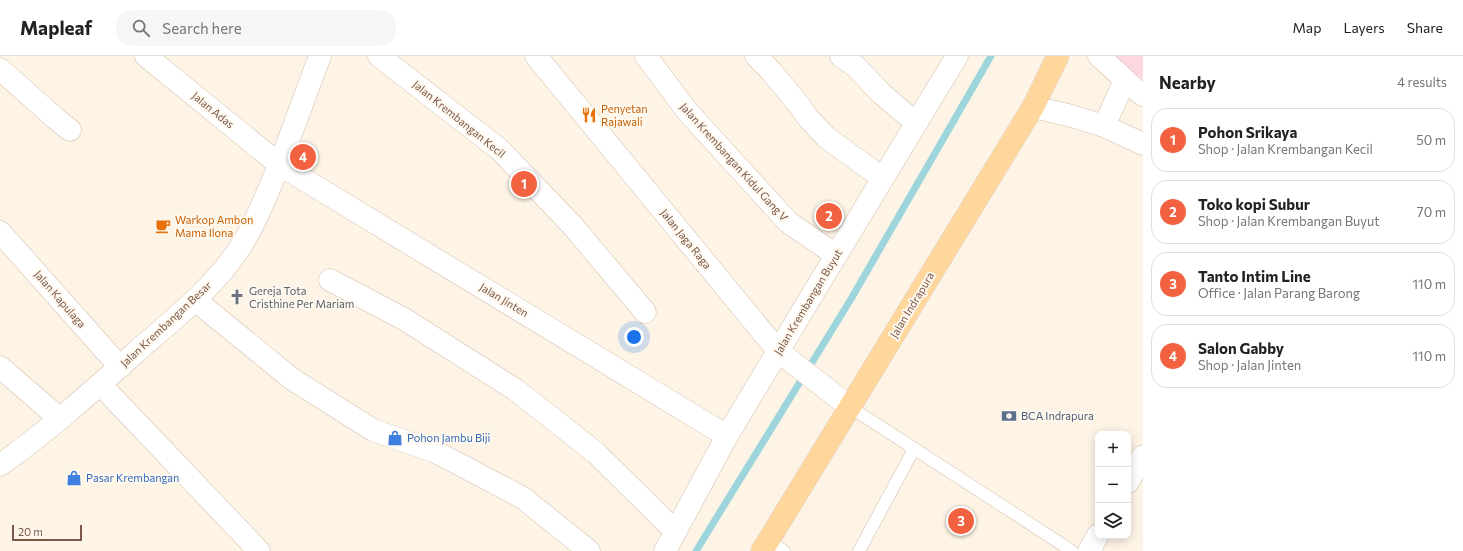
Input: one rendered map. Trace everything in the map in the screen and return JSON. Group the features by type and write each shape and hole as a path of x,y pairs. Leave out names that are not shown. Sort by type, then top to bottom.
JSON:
{"main road":[{"name":"Jalan Indrapura","path":"772,548 850,407 1033,107 1058,56"}],"street":[{"name":"Jalan Adas","path":"146,56 280,164"},
{"name":"Jalan Krembangan Besar","path":"0,465 101,385 195,300 222,271 241,247 258,214 280,164 320,56"},
{"name":"Jalan Krembangan Kecil","path":"379,56 499,149 572,225 646,312"},
{"name":"Jalan Krembangan Kidul Gang V","path":"646,56 687,111 788,222 836,255"},
{"path":"756,56 771,71 808,118 826,137 882,178"},
{"path":"841,56 855,66 882,94 916,123"},
{"name":"Jalan Krembangan Buyut","path":"665,551 727,436 785,356 836,255 957,56"},
{"path":"1099,56 1143,95"},
{"name":"Jalan Jaga Raga","path":"540,57 785,356 850,407"},
{"path":"0,68 70,130"},
{"path":"1104,126 1125,80"},
{"path":"1033,107 1068,115 1104,126 1143,144"},
{"name":"Jalan Jinten","path":"280,164 727,436"},
{"name":"Jalan Kapulaga","path":"0,232 120,367"},
{"path":"330,280 404,319 516,390 596,453 675,531"},
{"path":"195,300 292,379 312,392 373,430 439,454 523,498 589,551"},
{"path":"0,366 60,419"},
{"path":"101,385 259,551"},
{"path":"1131,477 1143,456"},
{"path":"1089,551 1096,539"}],"lane":[{"path":"850,407 1072,551"},
{"path":"859,551 914,449"}],"shaded area":[{"path":"1110,56 1143,56 1143,79 1111,57"}],"waterway":[{"path":"696,551 851,299 991,56"}],"place":[{"name":"Penyetan Rajawali","path":"589,115"},
{"name":"Salon Gabby","path":"303,157"},
{"name":"Pohon Srikaya","path":"524,184"},
{"name":"Toko kopi Subur","path":"829,216"},
{"name":"Warkop Ambon Mama Ilona","path":"163,226"},
{"name":"Gereja Tota Cristhine Per Mariam","path":"237,297"},
{"name":"BCA Indrapura","path":"1009,416"},
{"name":"Pohon Jambu Biji","path":"395,438"},
{"name":"Pasar Krembangan","path":"74,478"},
{"name":"Tanto Intim Line","path":"961,521"}]}
